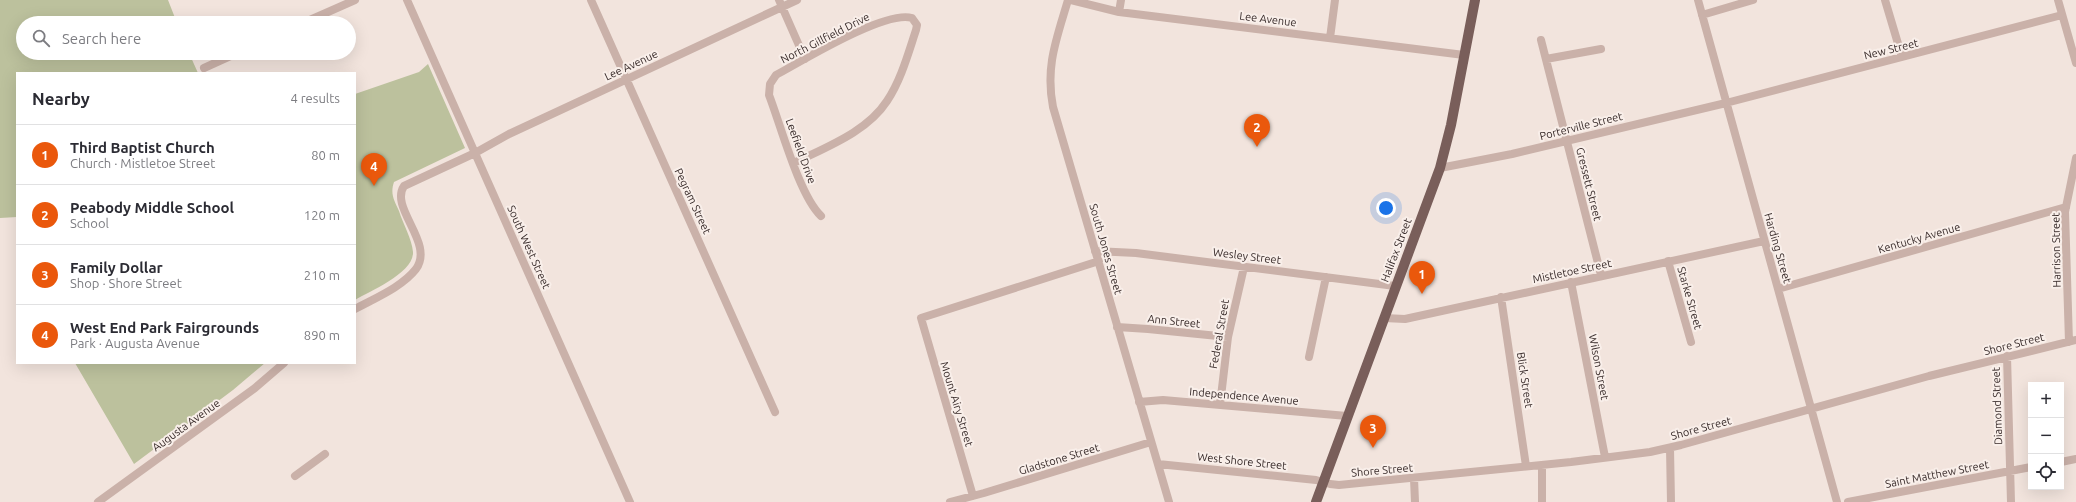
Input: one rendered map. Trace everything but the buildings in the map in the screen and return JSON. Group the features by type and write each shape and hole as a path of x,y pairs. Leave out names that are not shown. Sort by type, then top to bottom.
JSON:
{"main road":[{"name":"Halifax Street","path":"1316,502 1440,168 1449,132 1475,0"}],"street":[{"path":"319,16 355,0"},
{"name":"South West Street","path":"407,0 630,502"},
{"name":"Pegram Street","path":"591,0 775,412"},
{"name":"Lee Avenue","path":"475,153 509,134 627,80 781,4 797,0"},
{"name":"South Jones Street","path":"1068,0 1051,55 1049,80 1050,95 1169,502"},
{"name":"Lee Avenue","path":"1071,0 1119,12 1464,55"},
{"path":"1119,12 1121,0"},
{"path":"1330,38 1335,0"},
{"name":"Harding Street","path":"1698,0 1837,502"},
{"path":"1702,15 1753,0"},
{"path":"1885,0 1902,57"},
{"path":"2058,0 2075,58"},
{"path":"781,4 805,59"},
{"name":"New Street","path":"1726,103 2062,15"},
{"name":"North Gillfield Drive","path":"769,89 770,84 776,75 865,28 900,18 912,18 917,25 888,101 872,119 854,131 794,163"},
{"name":"Gressett Street","path":"1542,40 1601,276"},
{"path":"1546,59 1601,49"},
{"path":"204,68 222,60"},
{"name":"Leefield Drive","path":"769,89 805,194 810,203 822,216"},
{"name":"Porterville Street","path":"1440,168 1512,154 1726,103"},
{"path":"356,308 406,279 418,266 420,259 420,246 401,200 401,190 404,186 475,153"},
{"name":"Harrison Street","path":"2073,341 2066,207 2076,158"},
{"name":"Kentucky Avenue","path":"1778,289 2066,207"},
{"name":"Mistletoe Street","path":"1384,318 1405,319 1764,241"},
{"name":"Wesley Street","path":"1096,251 1136,253 1395,286"},
{"name":"Starke Street","path":"1668,261 1690,342"},
{"name":"Mount Airy Street","path":"973,496 921,318 1098,262"},
{"name":"Federal Street","path":"1220,405 1228,337 1244,267"},
{"path":"1309,357 1326,277"},
{"name":"Wilson Street","path":"1571,282 1605,457"},
{"name":"Blick Street","path":"1501,297 1526,466"},
{"name":"Ann Street","path":"1117,328 1148,329 1228,337"},
{"name":"Shore Street","path":"1323,482 1339,485 1414,478 1542,465 1670,448 2007,356 2073,341"},
{"name":"Diamond Street","path":"2007,356 2011,502"},
{"name":"Augusta Avenue","path":"98,502 255,388 283,364"},
{"name":"Independence Avenue","path":"1139,402 1163,400 1348,416"},
{"name":"Gladstone Street","path":"950,502 1151,442"},
{"path":"1670,448 1672,502"},
{"path":"294,476 325,454"},
{"path":"2064,461 2076,459"},
{"name":"West Shore Street","path":"1158,464 1228,470 1323,482"},
{"path":"1542,465 1542,502"},
{"name":"Saint Matthew Street","path":"1848,502 2028,468"},
{"path":"1414,478 1415,502"}],"green space":[{"path":"0,0 168,0 174,16 16,16 16,60 192,60 198,72 16,72 16,217 0,218"},
{"path":"428,64 465,148 394,182 392,190 393,197 411,242 413,252 411,260 399,274 356,299 356,94 419,72"},
{"path":"76,364 264,364 233,390 134,464"}],"place":[{"name":"Peabody Middle School","path":"1257,147"},
{"name":"West End Park Fairgrounds","path":"374,186"},
{"name":"Third Baptist Church","path":"1422,294"},
{"name":"Family Dollar","path":"1373,448"}]}
